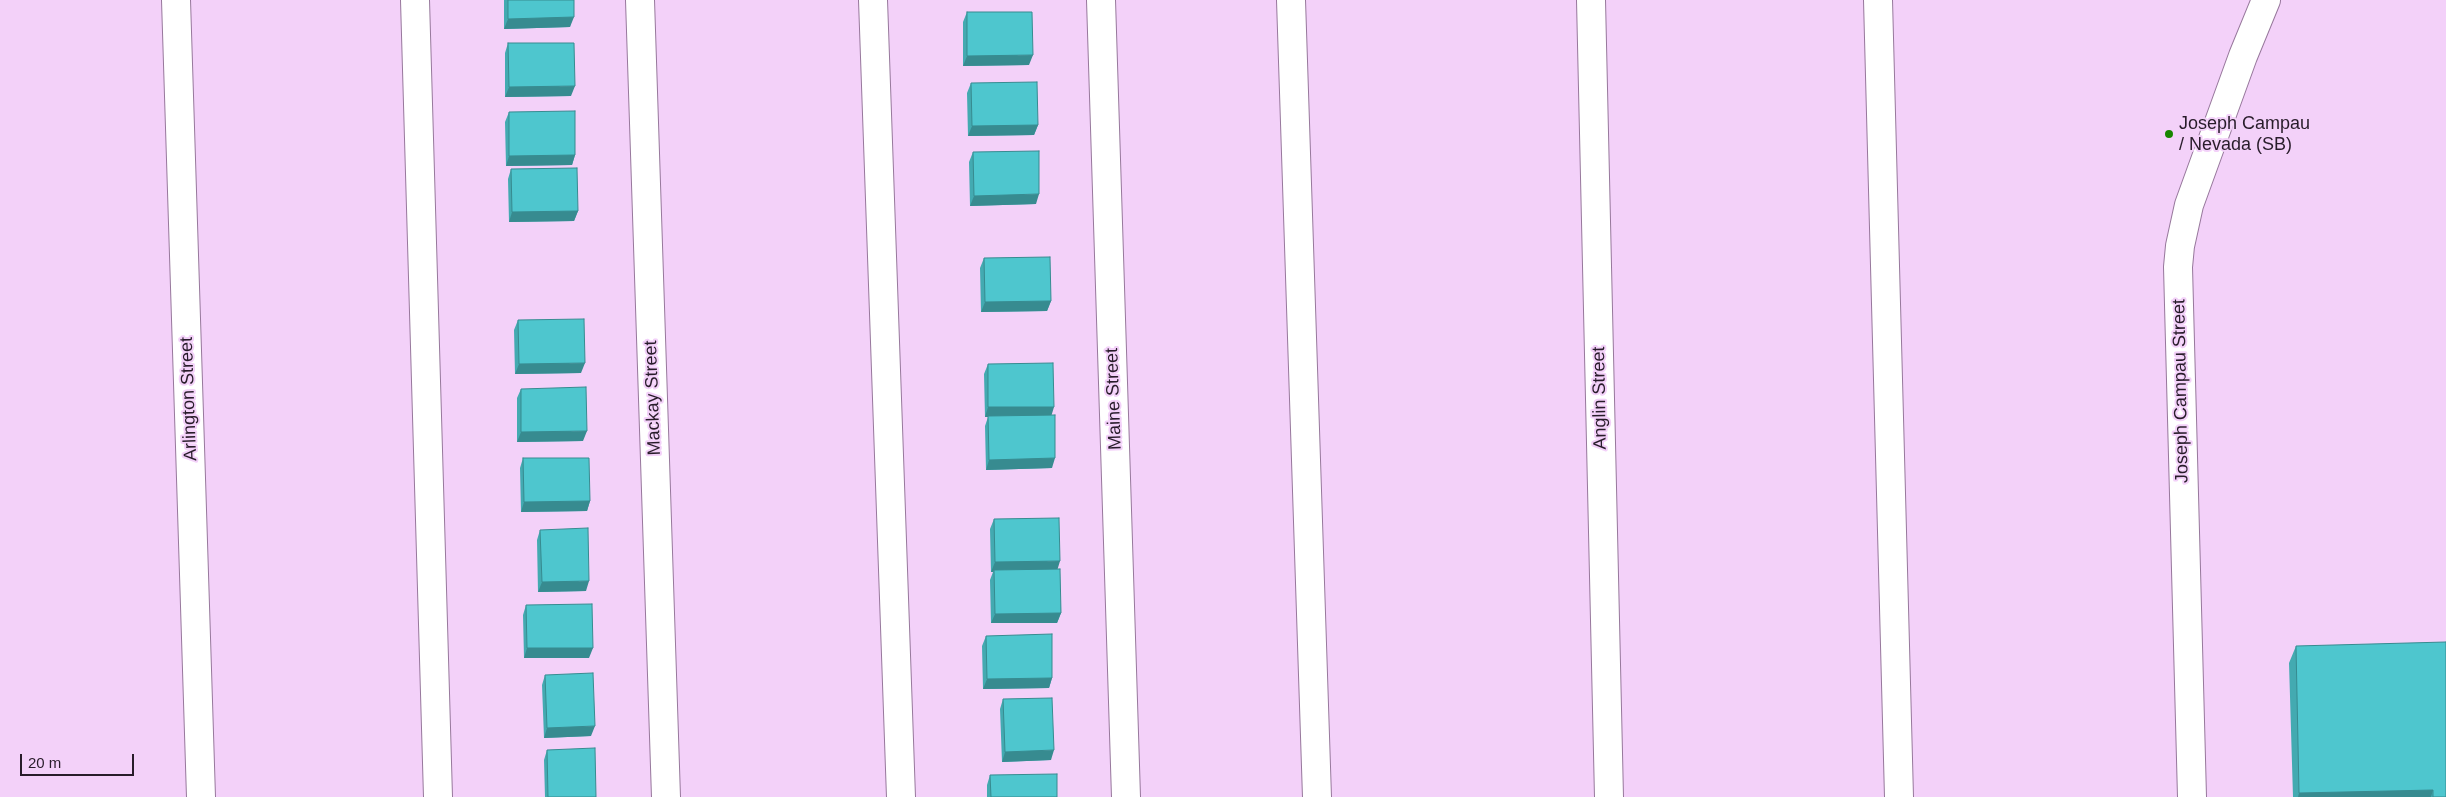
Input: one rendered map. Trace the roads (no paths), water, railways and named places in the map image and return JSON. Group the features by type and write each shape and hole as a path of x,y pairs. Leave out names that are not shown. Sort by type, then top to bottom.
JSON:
{"street":[{"name":"Arlington Street","path":"176,0 201,797"},
{"path":"415,0 438,797"},
{"name":"Mackay Street","path":"640,0 666,797"},
{"path":"873,0 901,797"},
{"name":"Maine Street","path":"1102,0 1126,797"},
{"path":"1291,0 1317,797"},
{"name":"Anglin Street","path":"1591,0 1609,797"},
{"path":"1878,0 1899,797"},
{"name":"Joseph Campau Street","path":"2192,797 2178,267 2180,246 2189,205 2243,56 2266,0"}],"place":[{"name":"Joseph Campau / Nevada (SB)","path":"2169,134"}]}
